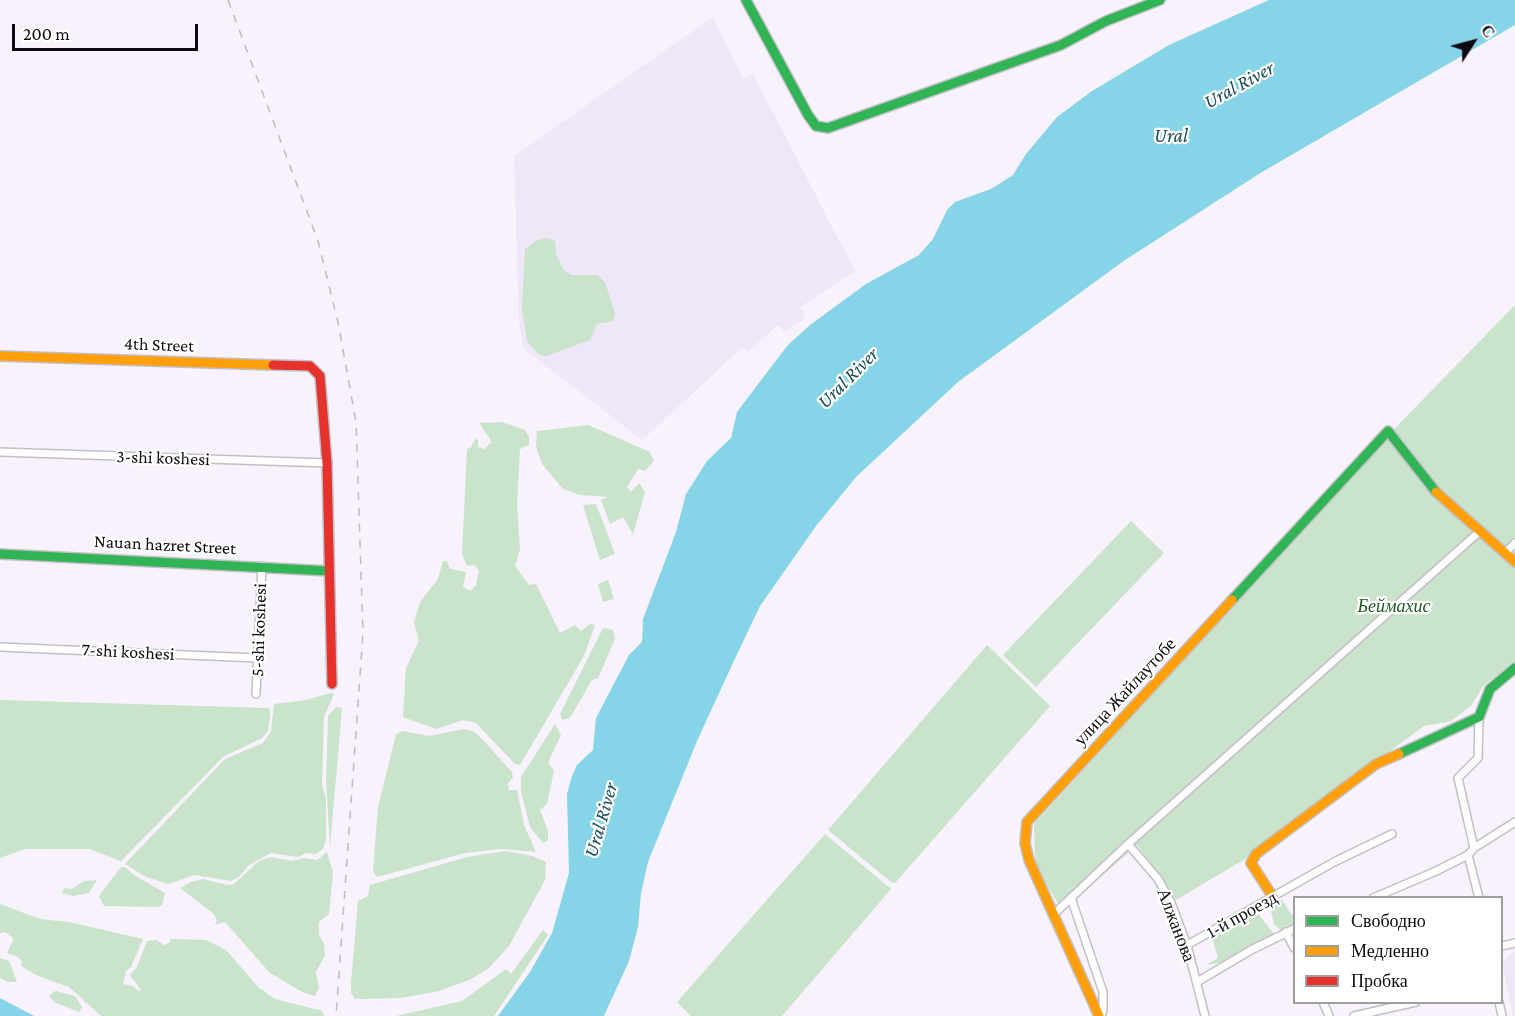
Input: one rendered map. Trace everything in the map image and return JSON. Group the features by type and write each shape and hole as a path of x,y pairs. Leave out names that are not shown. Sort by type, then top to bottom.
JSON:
{"street":[{"path":"746,0 808,115 816,126 828,128 1061,45 1106,21 1160,0"},
{"name":"4th Street","path":"0,356 310,366 320,376 327,463"},
{"name":"улица Жайлаутобе","path":"1100,1016 1029,860 1025,843 1028,822 1389,431 1439,495 1479,532"},
{"name":"3-shi koshesi","path":"0,452 327,463"},
{"path":"327,463 332,684"},
{"path":"1055,913 1128,844 1479,532 1515,562"},
{"path":"1505,553 1515,543"},
{"name":"Nauan hazret Street","path":"0,554 329,571"},
{"name":"5-shi koshesi","path":"256,694 262,566"},
{"name":"7-shi koshesi","path":"0,647 257,658"},
{"path":"1473,848 1458,778 1478,758 1479,717 1490,689 1515,668"},
{"path":"1273,897 1251,863 1256,854 1376,764 1479,717"},
{"path":"1375,896 1468,855 1473,848 1515,822"},
{"name":"1-й проезд","path":"1187,945 1334,862 1392,834"},
{"name":"Алжанова","path":"1128,844 1158,879 1187,945 1205,1016"},
{"path":"1468,855 1479,896"},
{"path":"1071,898 1102,992 1103,1011 1100,1016"},
{"path":"1197,982 1293,929"},
{"path":"1286,932 1293,946"},
{"path":"1354,1016 1407,1004"}],"shaded area":[{"path":"713,17 743,79 753,74 855,271 800,307 806,318 784,332 778,325 748,352 743,347 642,440 523,348 519,320 514,156"},
{"path":"1515,950 1515,1016 1513,1016 1503,962"}],"green space":[{"path":"547,238 555,241 556,254 563,269 571,275 597,275 605,282 615,314 613,321 597,324 590,340 546,356 538,354 527,341 522,309 525,249 537,240"},
{"name":"Беймахис","path":"1515,305 1515,662 1484,685 1471,706 1451,721 1424,726 1245,859 1176,900 1137,845 1062,911 1035,864 1034,824 1400,423"},
{"path":"502,422 525,430 529,437 529,445 520,449 517,505 520,549 515,566 529,585 536,584 560,633 575,625 581,631 590,624 595,625 584,656 520,765 515,764 476,723 463,720 436,729 403,717 406,668 419,641 414,622 420,602 438,579 443,561 447,561 450,569 466,572 463,587 470,591 476,585 479,570 474,565 467,566 462,554 467,449 471,447 475,439 478,440 478,447 484,449 492,442 479,423"},
{"path":"588,425 650,452 654,461 645,471 638,469 627,487 631,492 639,483 645,492 633,534 623,517 610,524 601,500 608,497 580,495 563,489 542,464 536,447 537,431"},
{"path":"596,504 615,554 600,560 583,505"},
{"path":"1131,521 1164,553 1036,687 1003,655"},
{"path":"608,580 614,599 603,602 598,584"},
{"path":"603,628 613,630 615,639 598,678 592,680 570,718 562,720 560,714"},
{"path":"987,645 1050,706 895,883 891,882 828,830"},
{"path":"330,693 334,694 324,717 322,785 326,798 326,840 323,849 316,854 306,853 298,857 271,853 249,865 239,877 231,881 194,875 169,884 146,877 125,864 225,759 263,743 271,731 274,704 307,700"},
{"path":"0,700 267,708 270,709 270,716 268,731 262,738 223,757 121,861 89,849 25,849 0,858"},
{"path":"336,707 342,708 330,847 326,781 328,716"},
{"path":"555,724 561,735 548,762 554,771 547,804 540,810 548,831 548,840 543,843 530,827 521,791 521,777"},
{"path":"464,729 473,731 512,772 513,778 508,783 509,790 517,790 524,825 536,852 501,849 465,853 377,877 373,871 378,807 396,734 402,731 429,736"},
{"path":"825,834 891,889 782,1016 691,1016 677,1002"},
{"path":"506,851 532,856 546,862 545,880 509,946 488,969 469,980 439,991 401,998 355,999 351,993 351,982 358,901 368,896 370,885 467,857"},
{"path":"327,852 333,872 329,914 319,922 319,935 324,944 325,955 316,972 319,988 315,996 302,992 270,973 225,922 215,925 217,920 214,914 180,888 203,879 227,885 234,884 259,861 271,857 292,861 304,858 317,860"},
{"path":"121,867 125,867 134,875 165,893 162,905 158,907 104,906 99,896"},
{"path":"97,880 89,893 73,896 62,893 64,888 72,889 84,881"},
{"path":"1276,899 1282,900 1293,915 1293,926 1281,931 1274,924 1269,903"},
{"path":"0,904 40,919 69,922 143,939 131,967 126,971 123,984 133,986 138,991 141,990 130,975 137,967 147,941 156,940 164,945 171,939 206,940 226,950 259,988 275,999 322,1011 324,1016 101,1016 69,987 38,976 21,966 22,961 18,957 7,953 14,939 5,932 0,933"},
{"path":"1255,910 1274,934 1219,963 1206,965 1218,958 1211,934"},
{"path":"543,930 548,935 494,1016 396,1016 462,1001 506,969 511,974"},
{"path":"0,958 9,961 17,982 8,982 0,978"},
{"path":"55,991 75,996 82,1007 79,1012 54,1002 49,996"}],"water":[{"name":"Ural","path":"1269,0 1515,0 1515,25 1262,172 1125,260 958,382 856,477 816,526 760,606 732,665 697,741 648,862 641,893 638,927 629,961 604,1016 498,1016 530,972 552,933 569,873 567,794 572,776 577,765 593,750 596,718 629,655 642,642 643,619 676,532 686,494 707,461 731,438 737,412 768,371 788,345 810,325 866,284 919,255 933,239 947,210 955,202 991,189 1013,175 1026,154 1057,117 1092,91 1169,45"},
{"path":"0,998 34,1016 0,1016"}],"railway":[{"path":"228,0 318,241 338,322 356,422 363,633 336,1016"}],"traffic: fast":[{"path":"746,0 808,115 816,126 828,128 1061,45 1106,21 1160,0"},
{"path":"1232,600 1388,431 1436,492"},
{"path":"0,554 329,571"},
{"path":"1399,754 1479,717 1490,689 1515,668"}],"traffic: slow":[{"path":"0,356 273,365"},
{"path":"1436,492 1515,562"},
{"path":"1099,1016 1029,860 1025,843 1027,822 1232,600"},
{"path":"1273,897 1251,863 1256,854 1376,764 1399,754"}],"traffic: jam":[{"path":"273,365 310,366 320,376 327,463 332,684"}],"water label":[{"name":"Ural River","path":"1239,85"},
{"name":"Ural River","path":"848,378"},
{"name":"Ural River","path":"601,820"}]}
